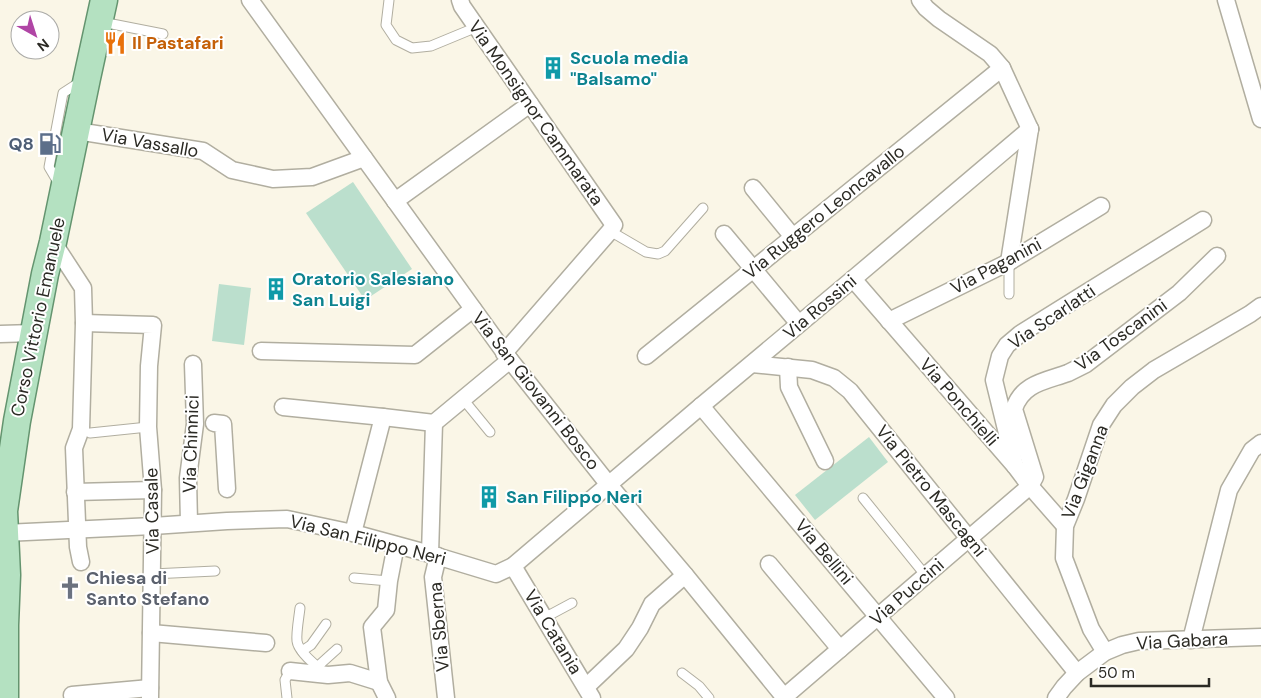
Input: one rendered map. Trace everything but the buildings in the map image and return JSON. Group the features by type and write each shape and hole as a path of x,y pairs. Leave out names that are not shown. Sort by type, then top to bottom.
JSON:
{"main road":[{"name":"Corso Vittorio Emanuele","path":"5,698 4,511 17,420 45,274 102,11"}],"street":[{"name":"Via San Giovanni Bosco","path":"250,0 507,357 609,485 685,575 784,698"},
{"name":"Via Monsignor Cammarata","path":"460,0 462,6 612,228"},
{"path":"920,0 939,19 990,54 1002,68 1030,129 1009,262"},
{"path":"1226,0 1261,119"},
{"name":"Via Ruggero Leoncavallo","path":"646,356 1002,68"},
{"path":"395,201 530,104"},
{"name":"Via Rossini","path":"609,485 1030,129"},
{"name":"Via Vassallo","path":"77,131 203,151 232,170 273,180 312,177 364,158"},
{"path":"753,188 793,237"},
{"name":"Via Paganini","path":"889,321 1009,262 1101,206"},
{"name":"Via Scarlatti","path":"1015,466 994,380 1000,356 1007,345 1020,334 1203,220"},
{"path":"283,407 434,423 463,399 507,357 612,228"},
{"path":"724,234 799,324"},
{"path":"53,242 83,288 81,429 74,448 78,547 81,562"},
{"name":"Via Toscanini","path":"1030,486 1035,477 1014,409 1017,401 1033,385 1086,364 1179,293 1217,256"},
{"name":"Via Ponchielli","path":"853,279 1065,526"},
{"name":"Via Giganna","path":"1105,652 1092,629 1064,558 1065,526 1101,425 1114,405 1132,387 1154,370 1261,306"},
{"path":"261,351 415,355 473,310"},
{"name":"Via Casale","path":"84,323 153,324 148,428 153,490 150,693"},
{"path":"0,334 34,333"},
{"name":"Via Chinnici","path":"189,524 188,478 194,424 193,364"},
{"name":"Via Pietro Mascagni","path":"752,364 812,370 834,378 850,390 1076,673"},
{"path":"788,368 789,387 825,461"},
{"name":"Via Bellini","path":"701,406 946,698"},
{"path":"353,534 383,417"},
{"path":"214,423 223,424 227,489"},
{"name":"Via Sberna","path":"434,423 433,577 446,698"},
{"path":"1191,640 1229,490 1252,450 1261,443"},
{"name":"Via San Filippo Neri","path":"5,533 287,519 396,545 496,574 514,566 609,485"},
{"name":"Via Puccini","path":"784,698 1030,486"},
{"path":"75,492 153,490"},
{"path":"387,698 380,682 372,627 386,610 396,545"},
{"path":"769,564 840,649"},
{"name":"Via Catania","path":"514,566 589,693"},
{"path":"589,693 626,649 640,628 652,604 685,575"},
{"path":"151,633 266,643"},
{"name":"Via Gabara","path":"1056,698 1076,673 1105,652 1122,645 1139,641 1261,637"},
{"path":"290,671 350,673 380,682"},
{"path":"72,695 150,693"}],"lane":[{"path":"388,0 386,26 396,40 412,48 431,46 477,27"},
{"path":"102,11 163,34"},
{"path":"64,193 49,167 63,93 87,78"},
{"path":"612,228 646,252 658,254 666,250 703,208"},
{"path":"1009,262 1009,294"},
{"path":"463,399 490,432"},
{"path":"90,433 148,428"},
{"path":"863,498 926,576"},
{"path":"152,574 215,571"},
{"path":"354,578 389,581"},
{"path":"544,618 572,603"},
{"path":"300,608 297,643 302,651 323,671 337,648"},
{"path":"302,651 311,645 326,624"},
{"path":"287,698 285,680 290,671"},
{"path":"682,673 699,686 710,698"}],"green space":[{"path":"353,182 412,269 365,300 306,213"},
{"path":"219,284 251,288 244,345 212,341"},
{"path":"869,437 888,462 815,520 795,495"}],"place":[{"name":"Il Pastafari","path":"115,43"},
{"name":"Scuola media \"Balsamo\"","path":"553,68"},
{"name":"Q8","path":"50,144"},
{"name":"Oratorio Salesiano San Luigi","path":"276,289"},
{"name":"San Filippo Neri","path":"489,497"},
{"name":"Chiesa di Santo Stefano","path":"70,588"}]}
